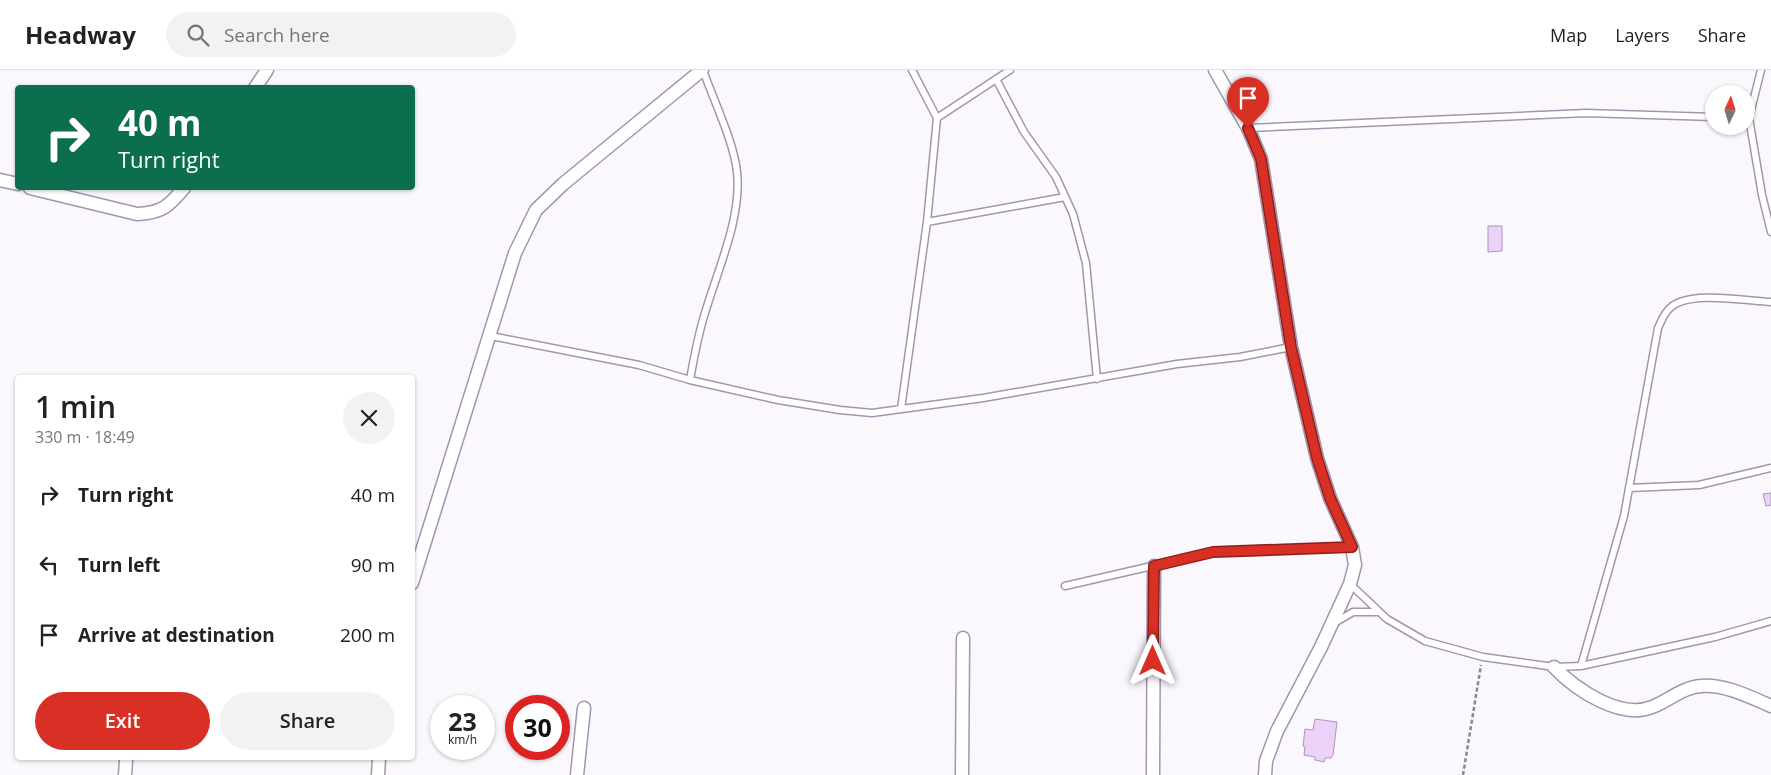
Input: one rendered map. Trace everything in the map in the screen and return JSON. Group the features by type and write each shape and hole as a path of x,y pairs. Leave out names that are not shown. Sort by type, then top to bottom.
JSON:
{"street":[{"path":"256,85 267,70"},
{"path":"415,574 515,253 536,210 570,179 702,70"},
{"path":"1215,70 1248,128 1261,159 1291,347 1317,458 1330,498 1352,547 1355,565 1350,584 1277,731 1266,761 1264,775"},
{"path":"0,180 15,183"},
{"path":"38,190 137,214 153,214 170,204 182,190"},
{"path":"1153,775 1154,566"},
{"path":"962,775 963,638"},
{"path":"1554,667 1568,682 1583,692 1597,700 1624,708 1650,708 1689,688 1701,686 1733,690 1771,706"},
{"path":"577,775 584,708"},
{"path":"126,760 126,775"},
{"path":"378,775 379,760"}],"lane":[{"path":"690,380 696,344 734,217 738,191 737,170 732,150 702,70"},
{"path":"900,409 927,222 937,118 912,70"},
{"path":"937,118 1010,70"},
{"path":"1755,94 1762,70"},
{"path":"996,79 1024,132 1056,177 1073,214 1086,263 1097,379"},
{"path":"1248,128 1586,113 1705,117"},
{"path":"1751,135 1771,232"},
{"path":"927,222 1065,197"},
{"path":"1581,666 1624,516 1658,328 1670,308 1684,300 1701,298 1771,302"},
{"path":"490,336 639,365 690,380 778,400 872,413 1097,379 1176,364 1240,357 1291,347"},
{"path":"1629,488 1699,485 1771,468"},
{"path":"1065,586 1213,552 1352,547"},
{"path":"1350,584 1379,612 1404,630 1425,641 1482,657 1554,667 1581,666 1715,637 1771,621"},
{"path":"1331,624 1353,612 1379,612"}],"path":[{"path":"1463,775 1482,657"}],"building":[{"path":"1488,226 1502,226 1502,251 1488,252"},
{"path":"1771,493 1771,505 1766,506 1763,494"},
{"path":"1315,719 1337,722 1333,755 1331,758 1325,758 1324,762 1315,760 1315,757 1304,755 1305,729 1313,730"}],"route":[{"path":"1153,661 1154,566 1213,552 1352,547 1330,498 1317,458 1291,347 1261,159 1248,128"}]}
